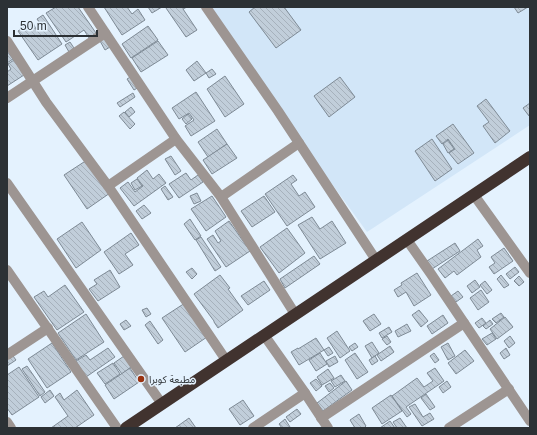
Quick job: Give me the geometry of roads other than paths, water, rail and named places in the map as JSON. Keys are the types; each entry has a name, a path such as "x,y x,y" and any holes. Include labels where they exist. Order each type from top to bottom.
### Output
{"highway":[{"path":"126,428 530,157"}],"street":[{"path":"88,7 176,139 221,197 295,314"},
{"path":"206,7 299,143 376,260"},
{"path":"7,98 105,33"},
{"path":"7,41 46,102 108,186 226,360"},
{"path":"108,186 176,139"},
{"path":"221,197 299,143"},
{"path":"7,182 162,404"},
{"path":"474,195 530,273"},
{"path":"407,240 530,421"},
{"path":"7,270 117,428"},
{"path":"321,418 464,323"},
{"path":"7,355 48,328"},
{"path":"264,335 328,428"},
{"path":"449,428 509,388"},
{"path":"253,428 305,393"},
{"path":"7,422 11,428"}],"place":[{"name":"مطبعة كوبرا","path":"141,379"}]}
